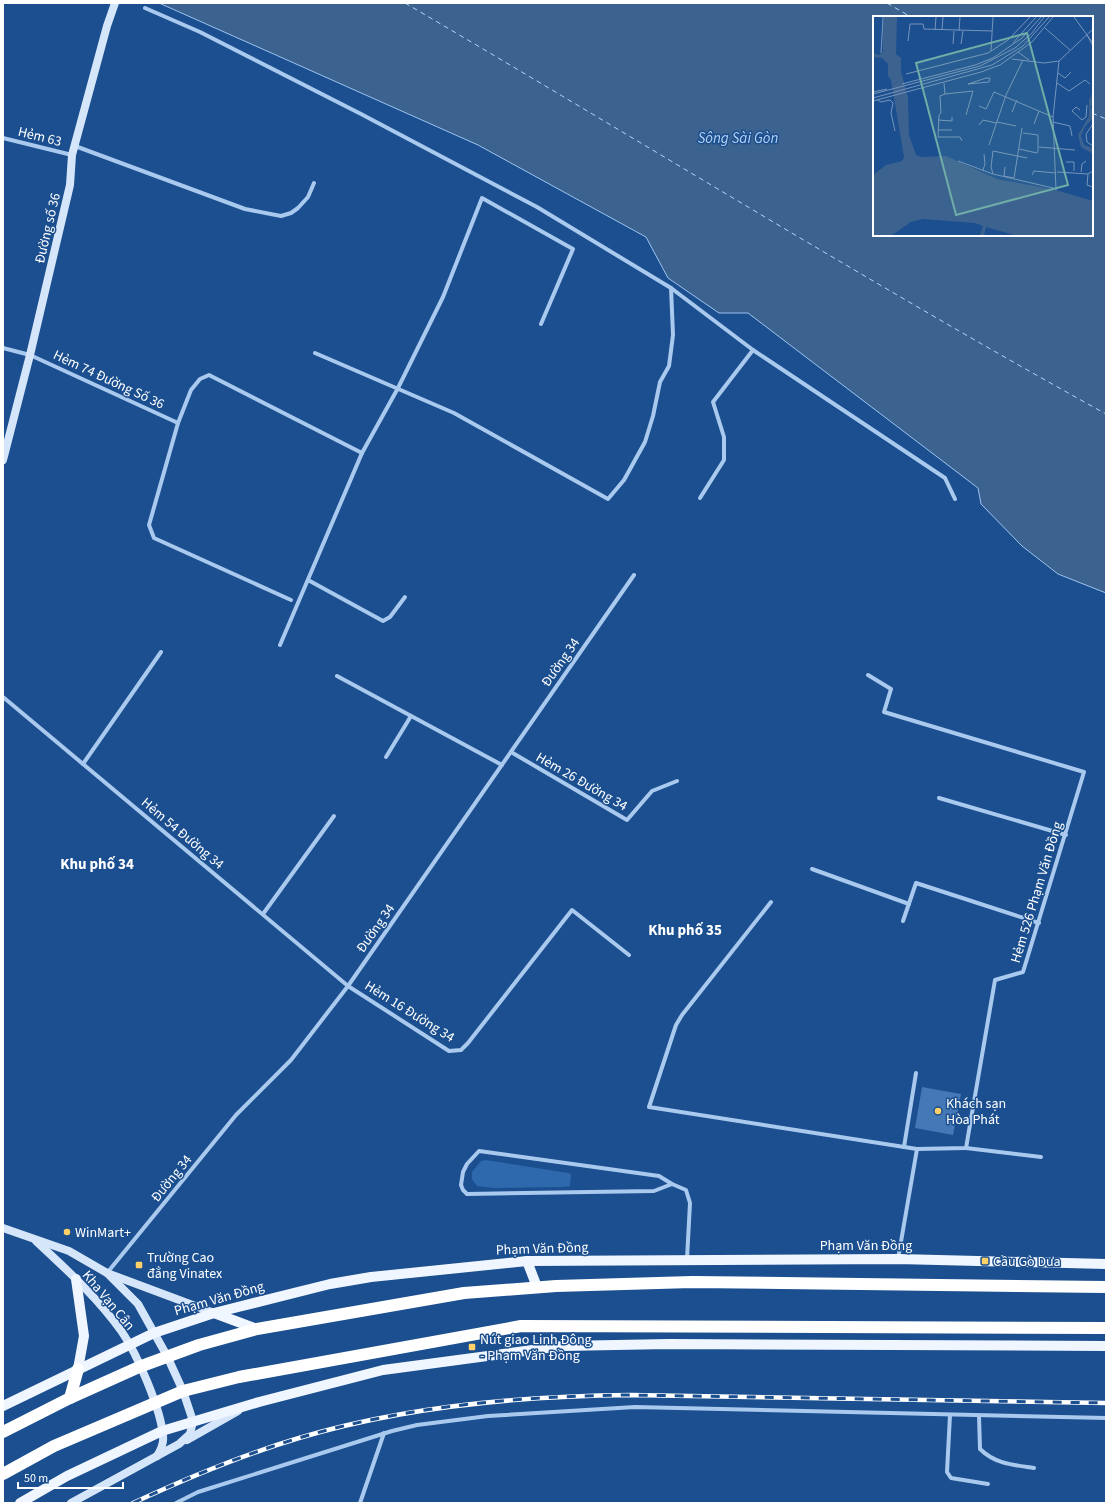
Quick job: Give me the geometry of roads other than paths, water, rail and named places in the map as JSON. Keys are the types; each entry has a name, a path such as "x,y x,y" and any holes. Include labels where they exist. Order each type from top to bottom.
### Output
{"highway":[{"path":"3,1432 70,1398 140,1367 199,1345 257,1329 464,1293 537,1287 692,1282 1106,1287"},
{"path":"3,1474 54,1446 183,1391 239,1376 521,1326 1106,1328"},
{"path":"70,1398 78,1369"}],"main road":[{"name":"Đường số 36","path":"3,460 30,355 70,185 72,155 107,26 115,3"},
{"name":"Kha Vạn Cân","path":"3,1228 36,1241 69,1251 107,1273 214,1313"},
{"name":"Kha Vạn Cân","path":"36,1241 76,1279 123,1333 155,1402 162,1431"},
{"name":"Phạm Văn Đồng","path":"3,1406 154,1332 214,1313 330,1284 371,1277 527,1261 898,1260 1106,1264"},
{"path":"527,1261 537,1287"},
{"name":"Kha Vạn Cân","path":"107,1273 138,1304 167,1356 183,1391 194,1421"},
{"path":"76,1279 84,1336 78,1369"},
{"path":"214,1313 257,1329"},
{"path":"20,1503 67,1476 162,1431 247,1406 383,1370 562,1346 684,1344 1106,1346"},
{"path":"71,1503 247,1406"},
{"path":"179,1444 190,1434 194,1421"},
{"path":"157,1456 162,1444 162,1431"}],"street":[{"path":"145,8 200,32 354,110 537,207 671,288 753,350 945,478 955,499"},
{"name":"Hẻm 63","path":"3,138 72,155"},
{"path":"75,145 245,209 281,216 291,213 298,208 308,197 314,184"},
{"path":"280,645 362,453 398,388 443,297 482,198 573,249 542,324"},
{"path":"315,353 454,413 608,499 624,480 645,442 653,416 660,382 669,366 673,335 671,288"},
{"name":"Hẻm 74 Đường Số 36","path":"3,348 30,355 178,423"},
{"path":"700,498 724,460 724,438 713,402 753,350"},
{"path":"291,600 154,538 149,525 178,423 191,390 200,379 209,375 362,453"},
{"name":"Đường 34","path":"107,1273 236,1115 291,1060 348,986 634,575"},
{"path":"308,580 383,621 390,617 405,597"},
{"path":"83,764 161,652"},
{"name":"Hẻm 526 Phạm Văn Đồng","path":"868,675 891,689 884,712 1084,772 1066,836 1023,972 995,980 966,1148"},
{"path":"337,676 502,765"},
{"name":"Hẻm 54 Đường 34","path":"3,697 348,986"},
{"path":"386,756 411,716"},
{"name":"Hẻm 26 Đường 34","path":"511,752 627,820 652,791 677,780"},
{"path":"939,798 1066,836"},
{"path":"263,914 334,816"},
{"path":"812,869 909,904"},
{"path":"903,922 916,883 1039,923"},
{"path":"772,902 682,1015 676,1025 649,1107 917,1149 966,1148 1041,1157"},
{"name":"Hẻm 16 Đường 34","path":"348,986 449,1051 461,1050 572,910 629,954"},
{"path":"904,1147 916,1073"},
{"path":"898,1260 917,1149"},
{"path":"672,1184 654,1191 494,1194 468,1194 463,1190 461,1185 463,1172 479,1151 659,1176 686,1190 690,1203 687,1261"},
{"path":"176,1503 198,1492 384,1433 418,1425 488,1416 635,1407 1106,1418"},
{"path":"950,1415 947,1472 951,1478 988,1484"},
{"path":"979,1416 980,1449 986,1456 997,1461 1034,1468"},
{"path":"360,1503 384,1433"}],"water":[{"name":"Sông Sài Gòn","path":"159,3 1106,3 1106,593 1058,574 1022,546 981,504 978,488 748,313 719,313 668,278 646,237 478,145"}],"railway":[{"path":"133,1503 215,1468 299,1438 380,1418 464,1405 547,1398 631,1395 1106,1403"}],"place":[{"name":"Khách sạn Hòa Phát","path":"938,1111"},
{"name":"WinMart+","path":"67,1232"},
{"name":"Cầu Gò Dưa","path":"985,1261"},
{"name":"Trường Cao đẳng Vinatex","path":"139,1265"},
{"name":"Nút giao Linh Đông - Phạm Văn Đồng","path":"472,1347"}],"district":[{"name":"Khu phố 34","path":"97,864"},
{"name":"Khu phố 35","path":"685,930"}]}
